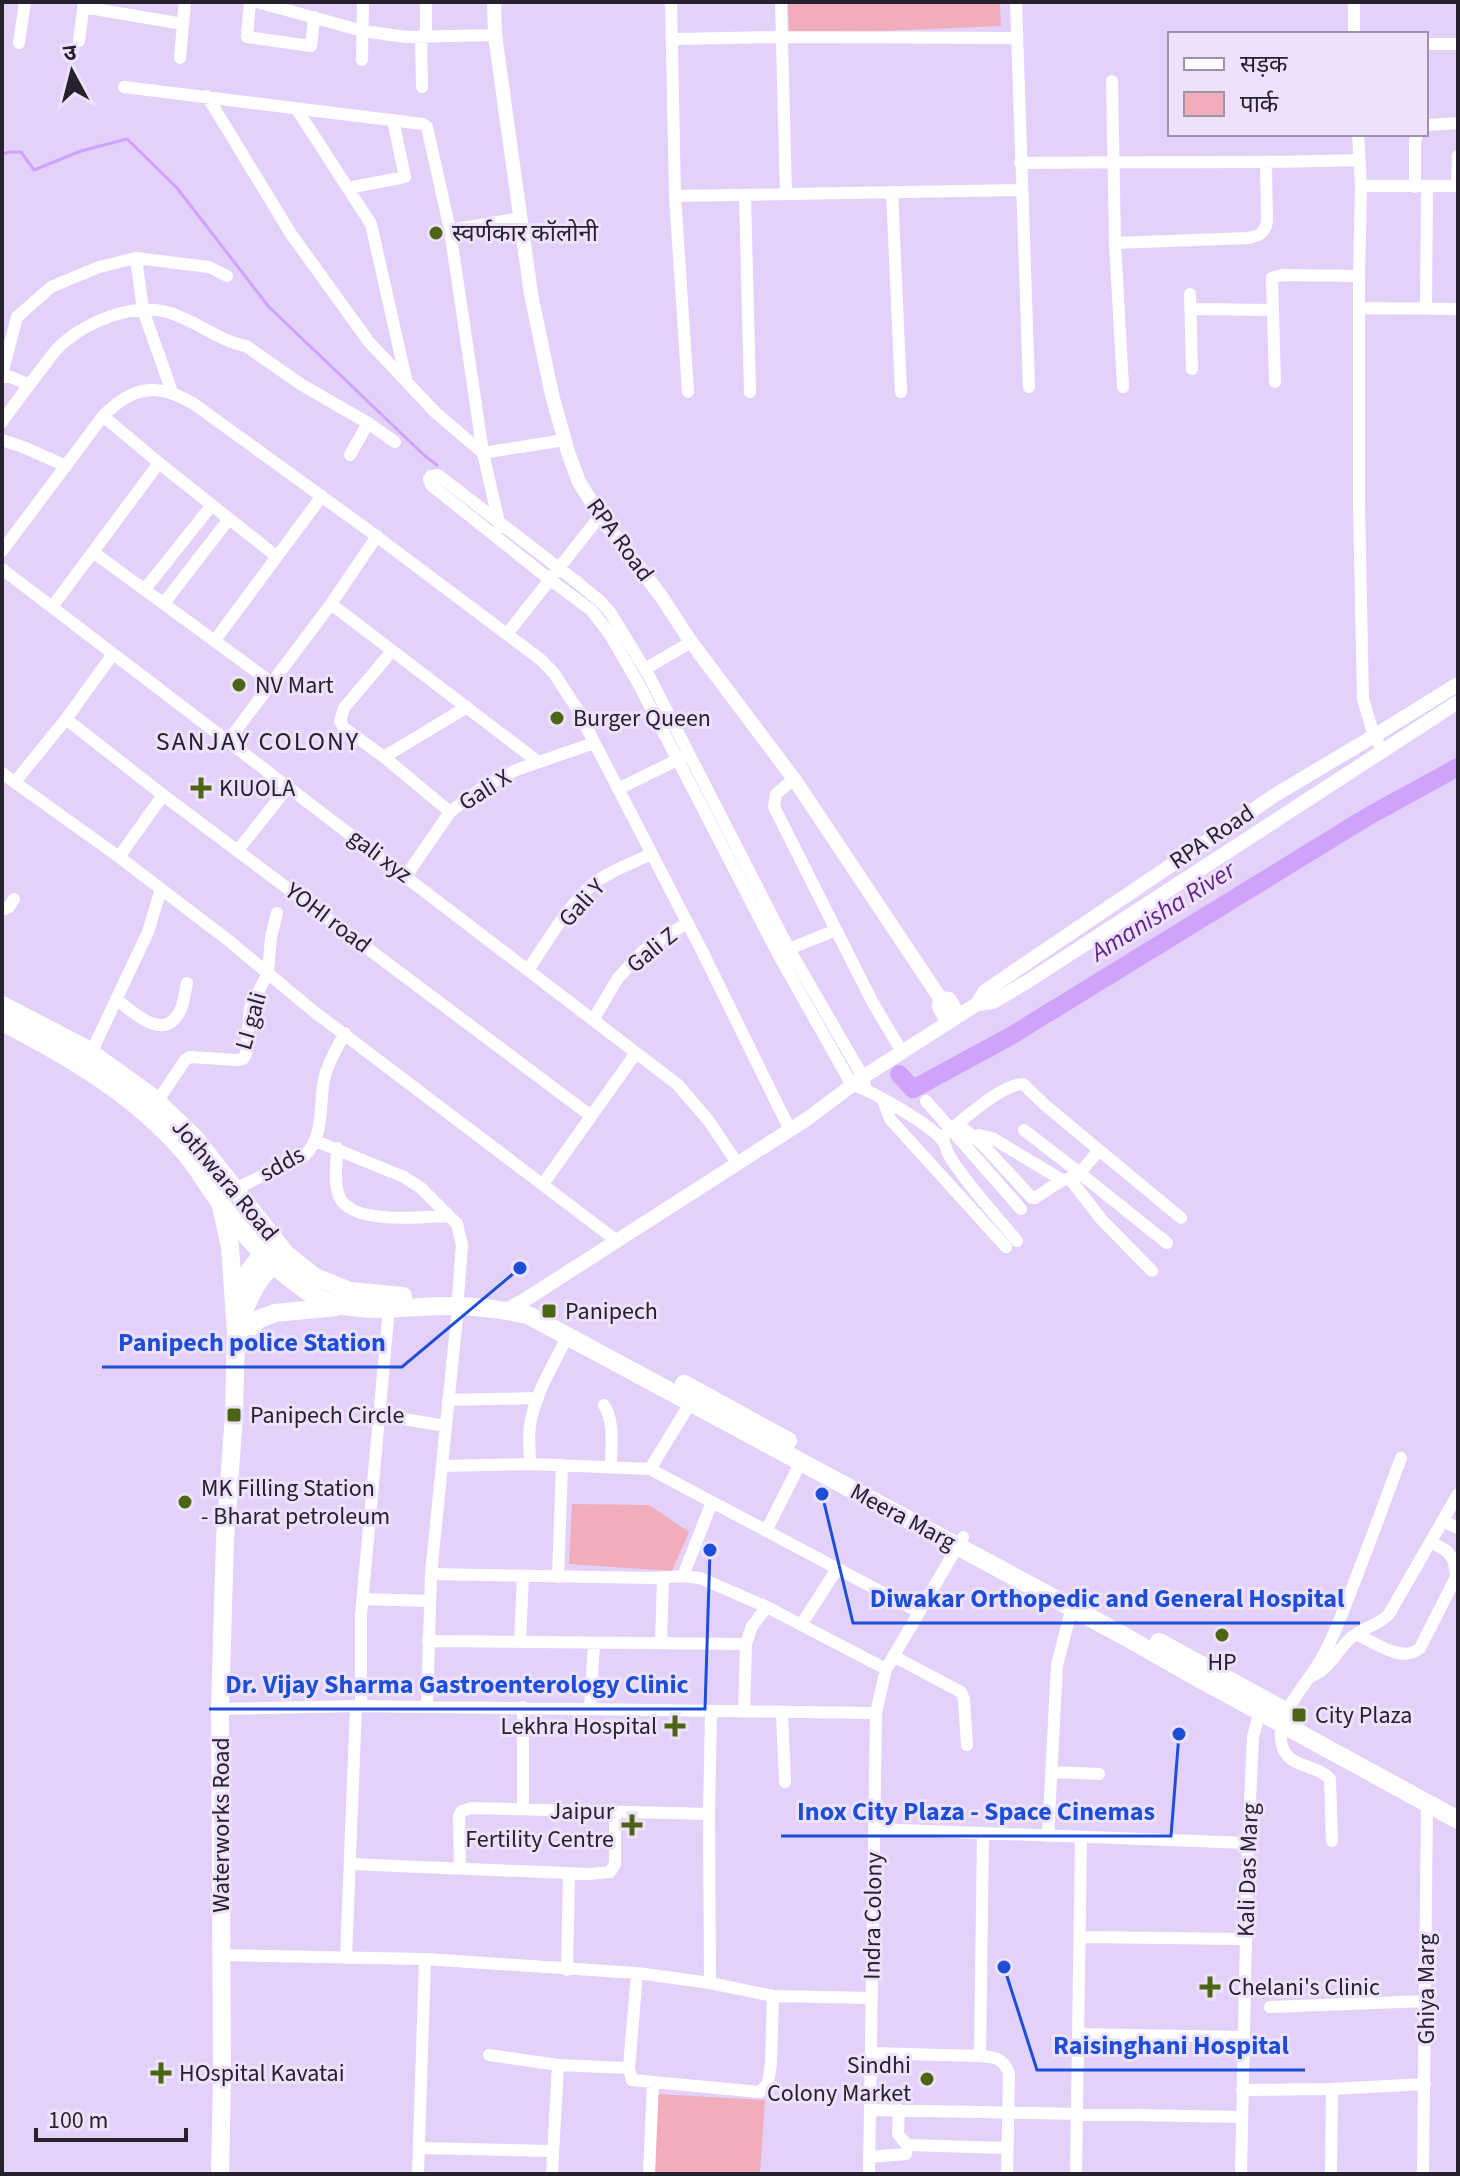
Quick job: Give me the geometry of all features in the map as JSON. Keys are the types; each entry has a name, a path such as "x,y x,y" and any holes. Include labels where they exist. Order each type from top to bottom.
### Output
{"main road":[{"name":"Jothwara Road","path":"2,1005 91,1053 157,1102 195,1138 235,1189 274,1253"},
{"name":"Jothwara Road","path":"2,1022 41,1042 127,1098 184,1152 219,1201"},
{"name":"Meera Marg","path":"219,1201 317,1297 350,1307 389,1308 458,1302"},
{"path":"219,1201 230,1246 236,1337"},
{"name":"Meera Marg","path":"274,1253 315,1277 350,1291 458,1302 540,1306 1072,1607 1262,1705"},
{"path":"234,1298 243,1277 274,1253"},
{"path":"236,1337 251,1293 274,1253"},
{"name":"Meera Marg","path":"515,1305 528,1315 801,1462 960,1542 1284,1717 1458,1806"},
{"path":"236,1337 259,1319 275,1313 350,1307"},
{"name":"Waterworks Road","path":"220,2174 220,1709 236,1337"},
{"name":"Meera Marg","path":"1284,1717 1458,1820"}],"street":[{"path":"19,43 25,2"},
{"path":"180,58 185,2"},
{"path":"250,2 247,37 311,46 314,17"},
{"path":"257,2 363,31 406,37 495,35"},
{"path":"362,60 363,2"},
{"path":"422,87 426,2"},
{"name":"RPA Road","path":"494,2 495,35 531,294 552,395 579,482 691,642 794,779 940,998 939,1007 954,1019"},
{"path":"671,2 675,196 688,392"},
{"path":"781,2 786,194"},
{"path":"1016,2 1029,387"},
{"path":"1354,2 1354,32"},
{"path":"79,41 84,5 183,24"},
{"path":"672,39 1017,38"},
{"path":"1428,44 1458,44 1458,57"},
{"path":"1112,81 1115,243 1123,387"},
{"path":"124,87 393,120 427,127 450,230 483,453 502,542"},
{"path":"207,96 291,234 369,342 435,412 483,453 564,440"},
{"path":"296,108 371,224 407,381"},
{"path":"348,188 405,177 393,120"},
{"path":"1428,125 1458,123"},
{"path":"1358,136 1361,186 1359,507 1362,677 1363,699 1374,736 1383,751"},
{"path":"1416,136 1426,308"},
{"path":"1361,186 1458,186 1458,156"},
{"path":"1020,163 1266,164 1359,160"},
{"path":"1115,243 1258,236 1265,230 1267,222 1266,164"},
{"path":"675,196 1021,190"},
{"path":"892,192 901,392"},
{"path":"745,195 750,392"},
{"path":"450,230 521,218"},
{"path":"136,258 143,310 172,392"},
{"path":"29,385 2,376 17,317 51,287 99,267 136,258 209,267 227,276"},
{"path":"1275,382 1272,278 1282,275 1359,276"},
{"path":"1190,294 1192,369"},
{"path":"1360,308 1458,309"},
{"path":"1191,309 1272,310"},
{"path":"2,422 62,344 72,337 92,324 124,312 165,311 236,345 246,346 302,385 395,442"},
{"path":"2,551 103,416 116,403 148,390 172,392 194,404 377,536 553,672 576,707 790,1130"},
{"path":"103,416 276,556"},
{"path":"350,455 368,423"},
{"path":"2,440 66,466"},
{"path":"52,607 159,463"},
{"path":"553,574 502,542 431,485 431,476 438,475 500,525 614,630 645,669 683,757"},
{"path":"215,640 322,496"},
{"path":"145,589 212,505"},
{"path":"507,634 600,516"},
{"path":"164,603 229,519"},
{"path":"228,741 331,604 377,536"},
{"path":"93,552 272,683"},
{"name":"gali xyz","path":"2,569 677,1084 691,1098 737,1163"},
{"path":"331,604 537,761"},
{"path":"614,630 638,683 683,757 784,952 860,1083 921,1123 972,1137 1032,1198 1072,1176 1099,1150"},
{"path":"645,669 691,642"},
{"path":"392,651 344,708 340,721 344,728 450,812"},
{"path":"15,782 113,654"},
{"name":"RPA Road","path":"977,1004 985,991 1275,795 1458,684"},
{"path":"515,1305 790,1130 977,1004 993,1002 1030,980 1458,702"},
{"path":"384,757 467,707"},
{"name":"YOHI road","path":"66,719 591,1116"},
{"name":"Gali X","path":"406,876 450,812 482,788 537,761 594,743"},
{"path":"618,789 683,757"},
{"path":"2,773 119,857 617,1241"},
{"path":"794,779 776,794 774,807 873,1003 902,1052"},
{"path":"238,850 288,787"},
{"path":"119,857 163,795"},
{"name":"Gali Y","path":"528,970 559,925 594,884 651,854"},
{"path":"91,1053 148,932 161,889"},
{"path":"2,910 9,907 14,899"},
{"path":"268,973 277,913"},
{"name":"Gali Z","path":"593,1020 618,978 643,951 687,923"},
{"path":"784,952 836,930"},
{"name":"LI gali","path":"157,1102 190,1057 243,1059 250,1008 268,973"},
{"path":"116,999 146,1022 165,1024 174,1019 181,1009 187,983"},
{"name":"sdds","path":"235,1189 304,1156 316,1141 328,1065 345,1033"},
{"path":"543,1184 636,1053"},
{"path":"950,1131 1003,1091 1023,1084 1181,1218"},
{"path":"883,1100 890,1119 1011,1244 949,1155 950,1131"},
{"path":"926,1101 1021,1209"},
{"path":"1024,1130 1072,1176 1167,1243"},
{"path":"972,1137 992,1138 1072,1176 1101,1219 1152,1271"},
{"path":"316,1141 404,1177 421,1188 457,1224 462,1245 431,1574 427,1706"},
{"path":"337,1148 337,1184 340,1198 349,1208 365,1215 415,1218 449,1216"},
{"path":"346,1958 362,1599 389,1308"},
{"path":"530,1464 530,1428 538,1398 568,1335"},
{"path":"448,1400 538,1398"},
{"path":"650,1469 691,1402"},
{"path":"604,1405 611,1425 611,1467"},
{"path":"379,1415 446,1426"},
{"path":"1332,1841 1330,1779 1325,1773 1292,1760 1285,1754 1281,1745 1284,1717 1321,1659 1336,1627 1401,1458"},
{"path":"766,1531 801,1462"},
{"path":"442,1466 530,1464 650,1469 919,1612"},
{"path":"558,1577 562,1465"},
{"path":"1311,1676 1328,1667 1356,1634 1381,1622 1389,1614 1458,1494"},
{"path":"683,1576 712,1502"},
{"path":"1443,1521 1458,1528"},
{"name":"Indra Colony","path":"869,2174 876,1713 886,1669 960,1542"},
{"path":"1356,1634 1404,1656 1414,1654 1420,1648 1456,1577 1454,1561 1447,1551 1431,1542"},
{"path":"801,1625 837,1569"},
{"path":"431,1574 700,1578 767,1607 886,1669"},
{"path":"520,1642 523,1576"},
{"path":"661,1643 663,1577"},
{"path":"362,1599 430,1601"},
{"path":"744,1712 746,1644 752,1626 767,1607"},
{"path":"1048,1836 1057,1665 1072,1607"},
{"path":"428,1641 746,1644"},
{"path":"590,1709 594,1643"},
{"path":"893,1656 961,1692 967,1745"},
{"name":"Kali Das Marg","path":"1241,2174 1248,1843 1253,1737 1262,1705"},
{"path":"220,1709 427,1706 876,1713"},
{"path":"523,1707 523,1808"},
{"path":"710,1983 711,1712"},
{"path":"782,1713 785,1782"},
{"path":"1051,1772 1099,1774"},
{"name":"Ghiya Marg","path":"1423,2174 1427,1803"},
{"path":"460,1869 459,1816 462,1811 472,1808 709,1814"},
{"path":"350,1864 589,1874 610,1872 615,1864 615,1812"},
{"path":"874,1829 1248,1843"},
{"path":"980,2056 983,1833"},
{"path":"1076,2174 1081,1837"},
{"path":"567,1970 569,1873"},
{"path":"1080,1937 1245,1939"},
{"path":"222,1955 425,1959 637,1973 773,1996 872,1998"},
{"path":"418,2174 425,1959"},
{"path":"637,1973 629,2068 632,2080 760,2092 768,2083 771,2064 773,1996"},
{"path":"1270,2007 1426,2001"},
{"path":"1078,2034 1243,2037"},
{"path":"871,2053 998,2058 1009,2073 1007,2174"},
{"path":"489,2055 558,2065 629,2068"},
{"path":"552,2174 558,2065"},
{"path":"649,2174 653,2083"},
{"path":"1242,2090 1425,2084"},
{"path":"1331,2174 1332,2089"},
{"path":"870,2110 1242,2117"},
{"path":"899,2110 898,2134 907,2145 1007,2148"},
{"path":"419,2148 553,2151"},
{"path":"869,2157 906,2154"}],"green space":[{"path":"788,2 1000,2 1001,26 789,35"},
{"path":"572,1504 649,1505 689,1532 672,1571 569,1564"},
{"path":"658,2094 765,2100 760,2174 652,2174"}],"waterway":[{"path":"2,154 21,152 34,170 81,151 127,139 177,188 269,307 437,465"},
{"name":"Amanisha River","path":"899,1074 913,1089 1009,1037 1367,817 1458,767"}],"place":[{"name":"स्वर्णकार कॉलोनी","path":"436,233"},
{"name":"NV Mart","path":"239,685"},
{"name":"Burger Queen","path":"557,718"},
{"name":"KIUOLA","path":"201,788"},
{"name":"Panipech police Station","path":"520,1268"},
{"name":"Panipech","path":"549,1311"},
{"name":"Panipech Circle","path":"234,1415"},
{"name":"Diwakar Orthopedic and General Hospital","path":"822,1494"},
{"name":"MK Filling Station - Bharat petroleum","path":"185,1502"},
{"name":"Dr. Vijay Sharma Gastroenterology Clinic","path":"710,1550"},
{"name":"HP","path":"1222,1635"},
{"name":"City Plaza","path":"1299,1715"},
{"name":"Lekhra Hospital","path":"675,1726"},
{"name":"Inox City Plaza - Space Cinemas","path":"1179,1734"},
{"name":"Jaipur Fertility Centre","path":"632,1825"},
{"name":"Raisinghani Hospital","path":"1004,1967"},
{"name":"Chelani's Clinic","path":"1210,1987"},
{"name":"HOspital Kavatai","path":"161,2073"},
{"name":"Sindhi Colony Market","path":"927,2079"}],"district":[{"name":"SANJAY COLONY","path":"258,741"}]}
